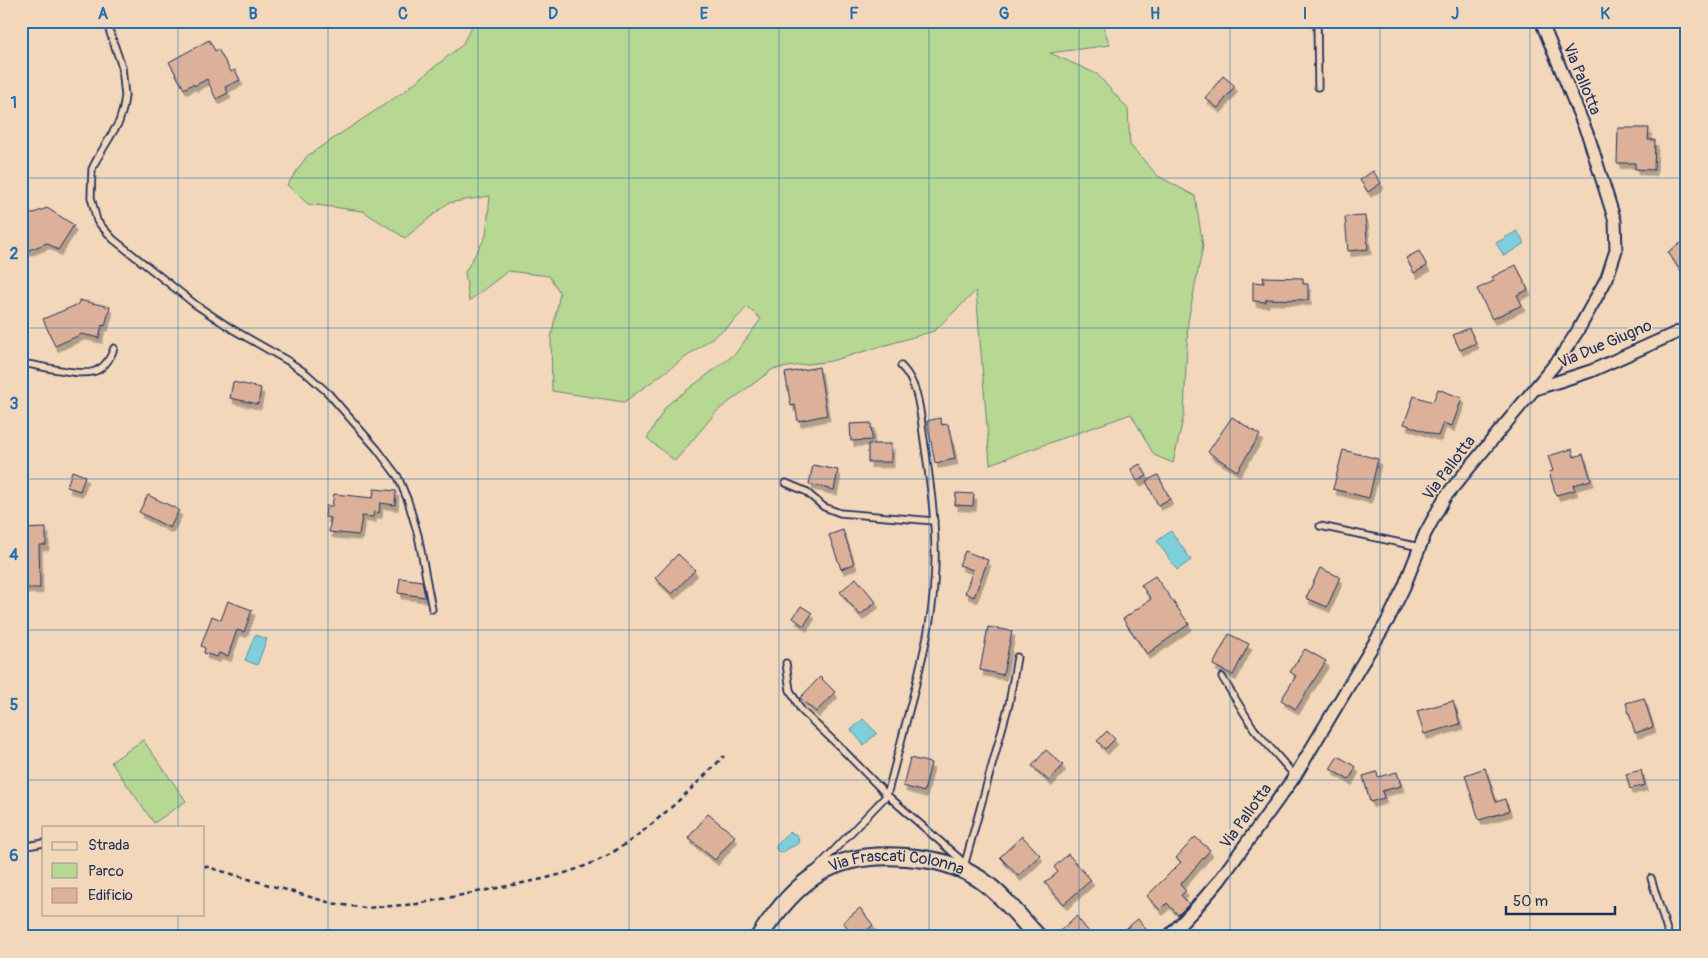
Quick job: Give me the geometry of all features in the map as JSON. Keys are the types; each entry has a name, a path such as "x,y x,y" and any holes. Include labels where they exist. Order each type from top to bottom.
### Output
{"street":[{"name":"Via Pallotta","path":"1168,937 1219,881 1295,776 1385,626 1437,510 1450,490 1535,389 1572,341 1602,288 1613,261 1616,238 1614,215 1589,138 1541,21"},
{"name":"Via Due Giugno","path":"1535,389 1591,371 1687,328"},
{"name":"Via Frascati Colonna","path":"759,937 783,904 813,876 830,866 851,859 879,856 928,859 950,864 980,879 997,893 1038,937"}],"lane":[{"path":"106,21 122,67 125,96 119,122 92,169 90,181 91,197 97,221 113,239 196,305 307,374 332,397 377,449 398,478 408,501 420,541 432,609"},
{"path":"1317,21 1318,87"},
{"path":"21,363 76,373 90,373 105,365 114,348"},
{"path":"783,904 888,795 924,650 930,618 935,569 934,521 931,487 916,389 901,366"},
{"path":"786,482 805,491 824,507 840,513 934,521"},
{"path":"1320,526 1420,546"},
{"path":"965,863 1009,704 1017,657"},
{"path":"786,663 790,690 801,710 888,795 997,893"},
{"path":"1222,677 1254,729 1295,776"},
{"path":"21,847 42,843"},
{"path":"1651,878 1669,937"}],"path":[{"path":"205,866 331,903 365,908 417,904 543,879 584,866 618,848 692,788 724,756"}],"green space":[{"path":"475,21 1101,21 1110,45 1050,53 1097,74 1128,109 1130,145 1158,176 1195,196 1203,246 1188,321 1184,415 1173,463 1154,455 1131,414 990,464 976,291 934,331 831,361 773,369 717,411 675,461 647,438 667,405 735,354 761,319 747,307 730,325 624,402 552,391 551,338 560,293 549,276 508,271 469,301 465,272 486,236 490,196 448,203 405,238 363,211 308,204 287,185 307,156 402,93 462,45"},
{"path":"143,740 186,801 154,823 111,762"}],"water":[{"path":"1517,231 1525,243 1504,256 1496,243"},
{"path":"1171,531 1191,560 1177,570 1157,541"},
{"path":"255,635 267,639 257,665 245,660"},
{"path":"863,719 877,733 864,745 851,730"},
{"path":"789,832 797,835 798,843 783,852 779,852 776,846"}],"building":[{"path":"209,40 215,51 218,49 231,72 235,70 240,80 225,87 228,93 216,99 207,79 184,89 169,62"},
{"path":"1223,76 1235,86 1218,108 1205,98"},
{"path":"1618,128 1649,128 1648,140 1655,140 1654,170 1635,169 1635,163 1617,163"},
{"path":"1373,171 1381,183 1368,192 1360,180"},
{"path":"47,208 74,225 58,250 47,243 21,253 21,218"},
{"path":"1365,216 1368,249 1348,251 1345,217"},
{"path":"1687,239 1687,281 1668,252"},
{"path":"1419,251 1427,266 1414,273 1406,258"},
{"path":"1516,265 1528,290 1517,295 1522,305 1492,319 1477,289 1494,281 1492,277"},
{"path":"1263,277 1303,278 1303,284 1308,284 1308,300 1266,299 1266,302 1253,301 1253,282 1264,283"},
{"path":"79,300 110,307 105,326 102,325 99,338 82,334 55,346 43,319 79,304"},
{"path":"1469,328 1476,343 1460,350 1453,335"},
{"path":"819,367 827,415 798,421 795,405 791,406 785,373"},
{"path":"233,382 261,388 258,404 230,398"},
{"path":"1438,389 1462,398 1452,426 1443,423 1438,436 1404,424 1414,396 1433,402"},
{"path":"1232,417 1260,435 1237,471 1208,452"},
{"path":"940,418 942,425 948,424 955,459 935,463 927,421"},
{"path":"871,423 872,440 851,441 850,424"},
{"path":"868,444 891,444 891,462 868,462"},
{"path":"1572,449 1574,457 1583,454 1591,480 1573,485 1575,490 1556,495 1549,472 1553,471 1548,456"},
{"path":"1343,450 1378,459 1369,498 1333,489"},
{"path":"1140,464 1147,476 1137,481 1131,469"},
{"path":"813,465 838,470 834,490 809,484"},
{"path":"72,471 85,476 80,491 67,487"},
{"path":"1158,475 1170,499 1158,505 1146,481"},
{"path":"374,489 396,491 395,505 380,503 379,513 374,512 373,517 362,516 359,535 329,532 331,518 325,517 326,506 332,506 334,494 373,498"},
{"path":"956,493 974,494 973,506 955,505"},
{"path":"148,495 179,510 170,528 139,512"},
{"path":"46,528 46,545 39,545 40,588 22,588 21,529"},
{"path":"843,530 854,564 841,569 829,535"},
{"path":"965,551 988,560 974,597 965,593 973,570 959,565"},
{"path":"678,554 695,570 672,594 655,578"},
{"path":"1320,568 1340,577 1327,607 1306,598"},
{"path":"1155,576 1189,624 1147,654 1123,619 1151,599 1141,585"},
{"path":"400,578 422,581 425,597 398,593"},
{"path":"856,578 876,602 860,615 840,592"},
{"path":"228,601 252,610 244,632 237,630 228,656 219,653 217,657 204,653 205,648 201,646 212,616 221,620"},
{"path":"801,606 812,613 804,626 793,618"},
{"path":"988,627 1012,631 1003,675 980,670"},
{"path":"1229,634 1249,644 1233,675 1213,665"},
{"path":"1305,649 1326,661 1296,709 1281,700 1296,676 1290,672"},
{"path":"820,677 835,692 816,712 800,698"},
{"path":"1644,698 1653,727 1635,733 1626,703"},
{"path":"1453,701 1460,724 1424,734 1417,711"},
{"path":"1107,731 1115,739 1105,749 1097,741"},
{"path":"1046,750 1063,765 1049,781 1032,766"},
{"path":"1338,756 1356,767 1349,780 1330,769"},
{"path":"910,758 931,763 924,792 903,786"},
{"path":"1485,768 1496,802 1505,799 1509,811 1479,820 1465,775"},
{"path":"1641,770 1645,785 1630,789 1626,774"},
{"path":"1377,772 1378,777 1397,772 1401,786 1382,791 1384,798 1370,802 1363,776"},
{"path":"708,814 735,836 715,860 688,838"},
{"path":"1022,836 1040,855 1018,876 1000,857"},
{"path":"1195,837 1210,850 1180,885 1186,891 1181,895 1189,904 1178,915 1167,903 1160,910 1147,896 1181,862 1176,858"},
{"path":"1068,854 1091,880 1064,904 1045,883 1058,872 1054,867"},
{"path":"860,908 873,925 859,937 855,937 843,922"},
{"path":"1076,916 1089,932 1083,937 1066,937 1060,931"},
{"path":"1138,919 1152,937 1116,937"}]}
